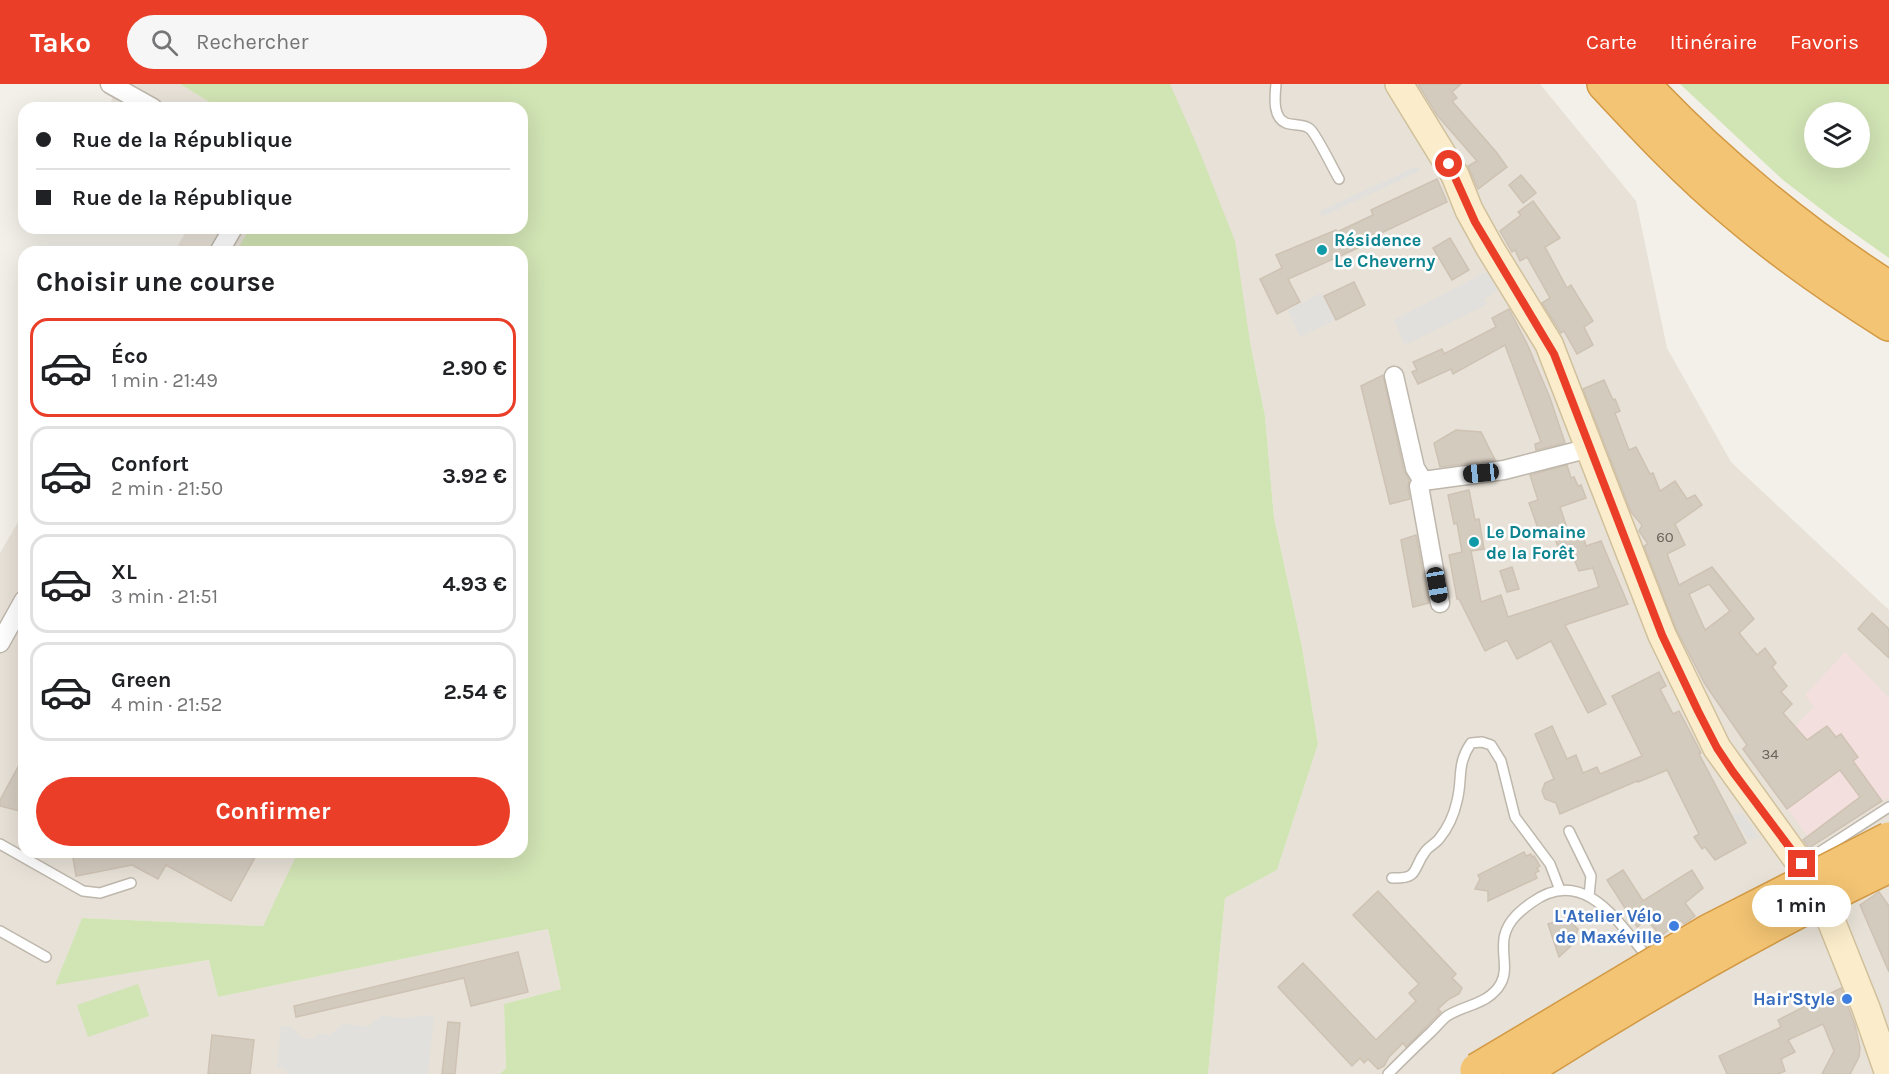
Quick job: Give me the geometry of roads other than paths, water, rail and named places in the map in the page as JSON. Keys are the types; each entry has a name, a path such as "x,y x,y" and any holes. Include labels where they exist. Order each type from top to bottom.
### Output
{"highway":[{"path":"1604,84 1665,149 1733,212 1811,273 1889,324"},
{"path":"1643,84 1711,150 1778,208 1827,246 1889,288"},
{"path":"1474,1072 1709,931 1889,839"},
{"path":"1520,1074 1661,986 1844,887 1889,866"}],"street":[{"path":"111,84 142,102"},
{"path":"1400,84 1455,175 1475,222 1549,344 1662,635 1717,748 1818,888 1887,1064"},
{"path":"1394,376 1415,468 1423,481"},
{"path":"1440,603 1419,486 1423,481 1504,470 1590,448"},
{"path":"0,643 18,611"}],"lane":[{"path":"1276,84 1274,103 1278,115 1286,123 1310,129 1339,179"},
{"path":"1392,878 1405,879 1414,873 1424,852 1438,841 1449,825 1458,801 1462,758 1472,743 1482,742 1491,745 1501,761 1515,817 1550,864 1560,890"},
{"path":"1802,864 1889,807"},
{"path":"1569,831 1591,876 1589,896"},
{"path":"0,844 18,854"},
{"path":"25,858 83,891 100,893 131,883"},
{"path":"1388,1074 1447,1017 1481,1001 1494,992 1501,983 1505,969 1505,934 1513,918 1540,897 1560,890 1580,891 1617,920 1644,953"},
{"path":"0,931 46,957"}],"place":[{"name":"Résidence Le Cheverny","path":"1322,250"},
{"name":"Le Domaine de la Forêt","path":"1474,542"},
{"name":"L'Atelier Vélo de Maxéville","path":"1674,926"},
{"name":"Hair'Style","path":"1847,999"}]}
